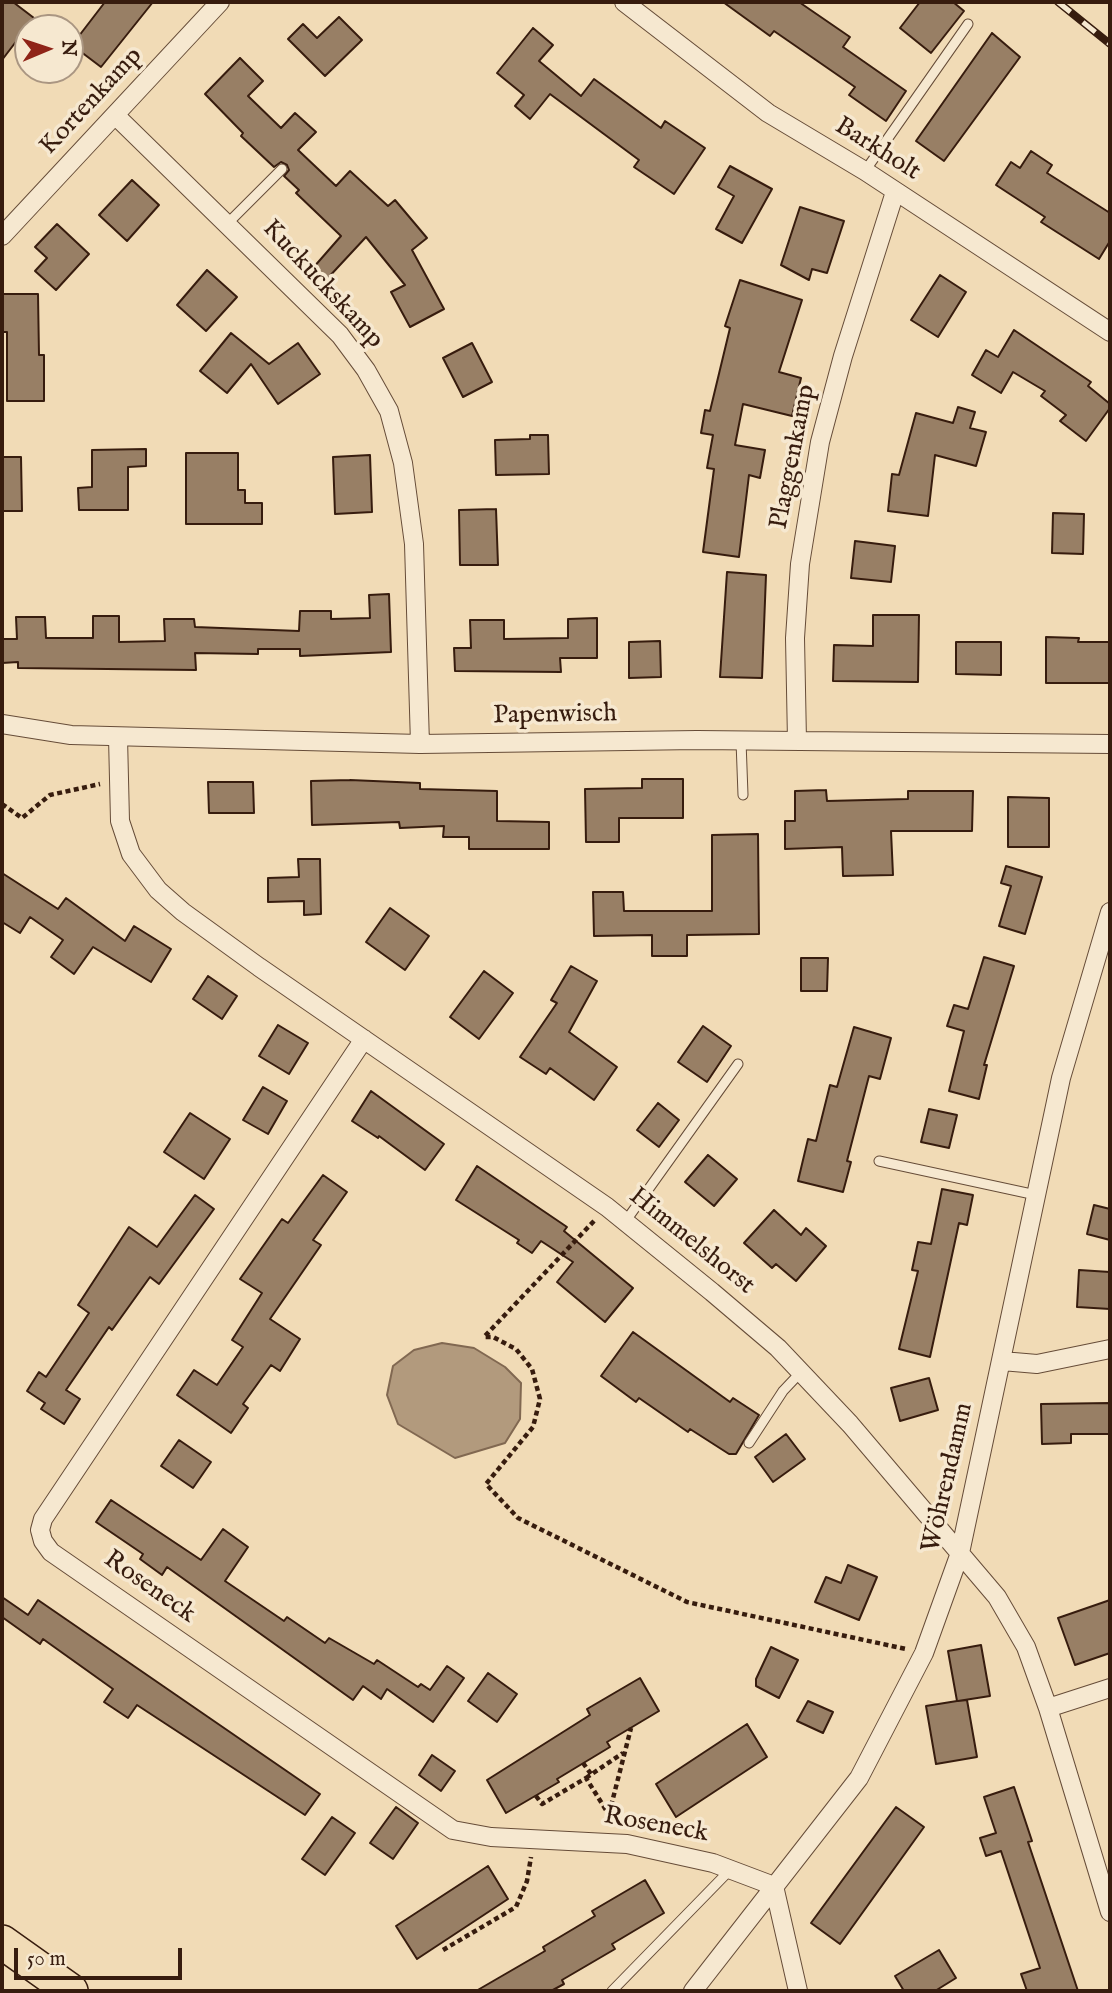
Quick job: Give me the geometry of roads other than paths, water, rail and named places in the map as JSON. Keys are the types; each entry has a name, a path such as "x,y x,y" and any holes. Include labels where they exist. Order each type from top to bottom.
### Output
{"highway":[{"path":"2,1942 71,1991"}],"street":[{"name":"Kortenkamp","path":"2,236 220,2"},
{"name":"Barkholt","path":"624,2 768,113 865,172 1110,332"},
{"name":"Kuckuckskamp","path":"116,116 340,335 366,370 388,411 403,463 413,532 420,744"},
{"name":"Plaggenkamp","path":"797,741 795,638 800,564 818,455 843,356 895,192"},
{"name":"Papenwisch","path":"2,724 71,735 420,744 797,741 1110,744"},
{"name":"Himmelshorst","path":"118,737 120,821 131,853 158,890 194,920 607,1207 712,1292 778,1348 801,1372 850,1424 960,1553 1003,1607 1026,1647 1048,1708 1110,1912"},
{"name":"Wöhrendamm","path":"693,1991 859,1778 924,1654 960,1553 1060,1078 1110,912"},
{"name":"Roseneck","path":"364,1039 43,1519 40,1530 43,1541 51,1552 453,1830 491,1837 627,1844 676,1853 774,1886"},
{"path":"1002,1361 1037,1364 1110,1349"},
{"path":"1048,1708 1110,1688"},
{"path":"774,1886 798,1991"}],"lane":[{"path":"865,172 968,24"},
{"path":"228,223 282,169"},
{"path":"741,741 743,795"},
{"path":"624,1222 738,1064"},
{"path":"879,1161 1036,1195"},
{"path":"749,1443 782,1391 801,1372"},
{"path":"612,1991 730,1870"}],"railway":[{"path":"1058,2 1110,44"}]}
